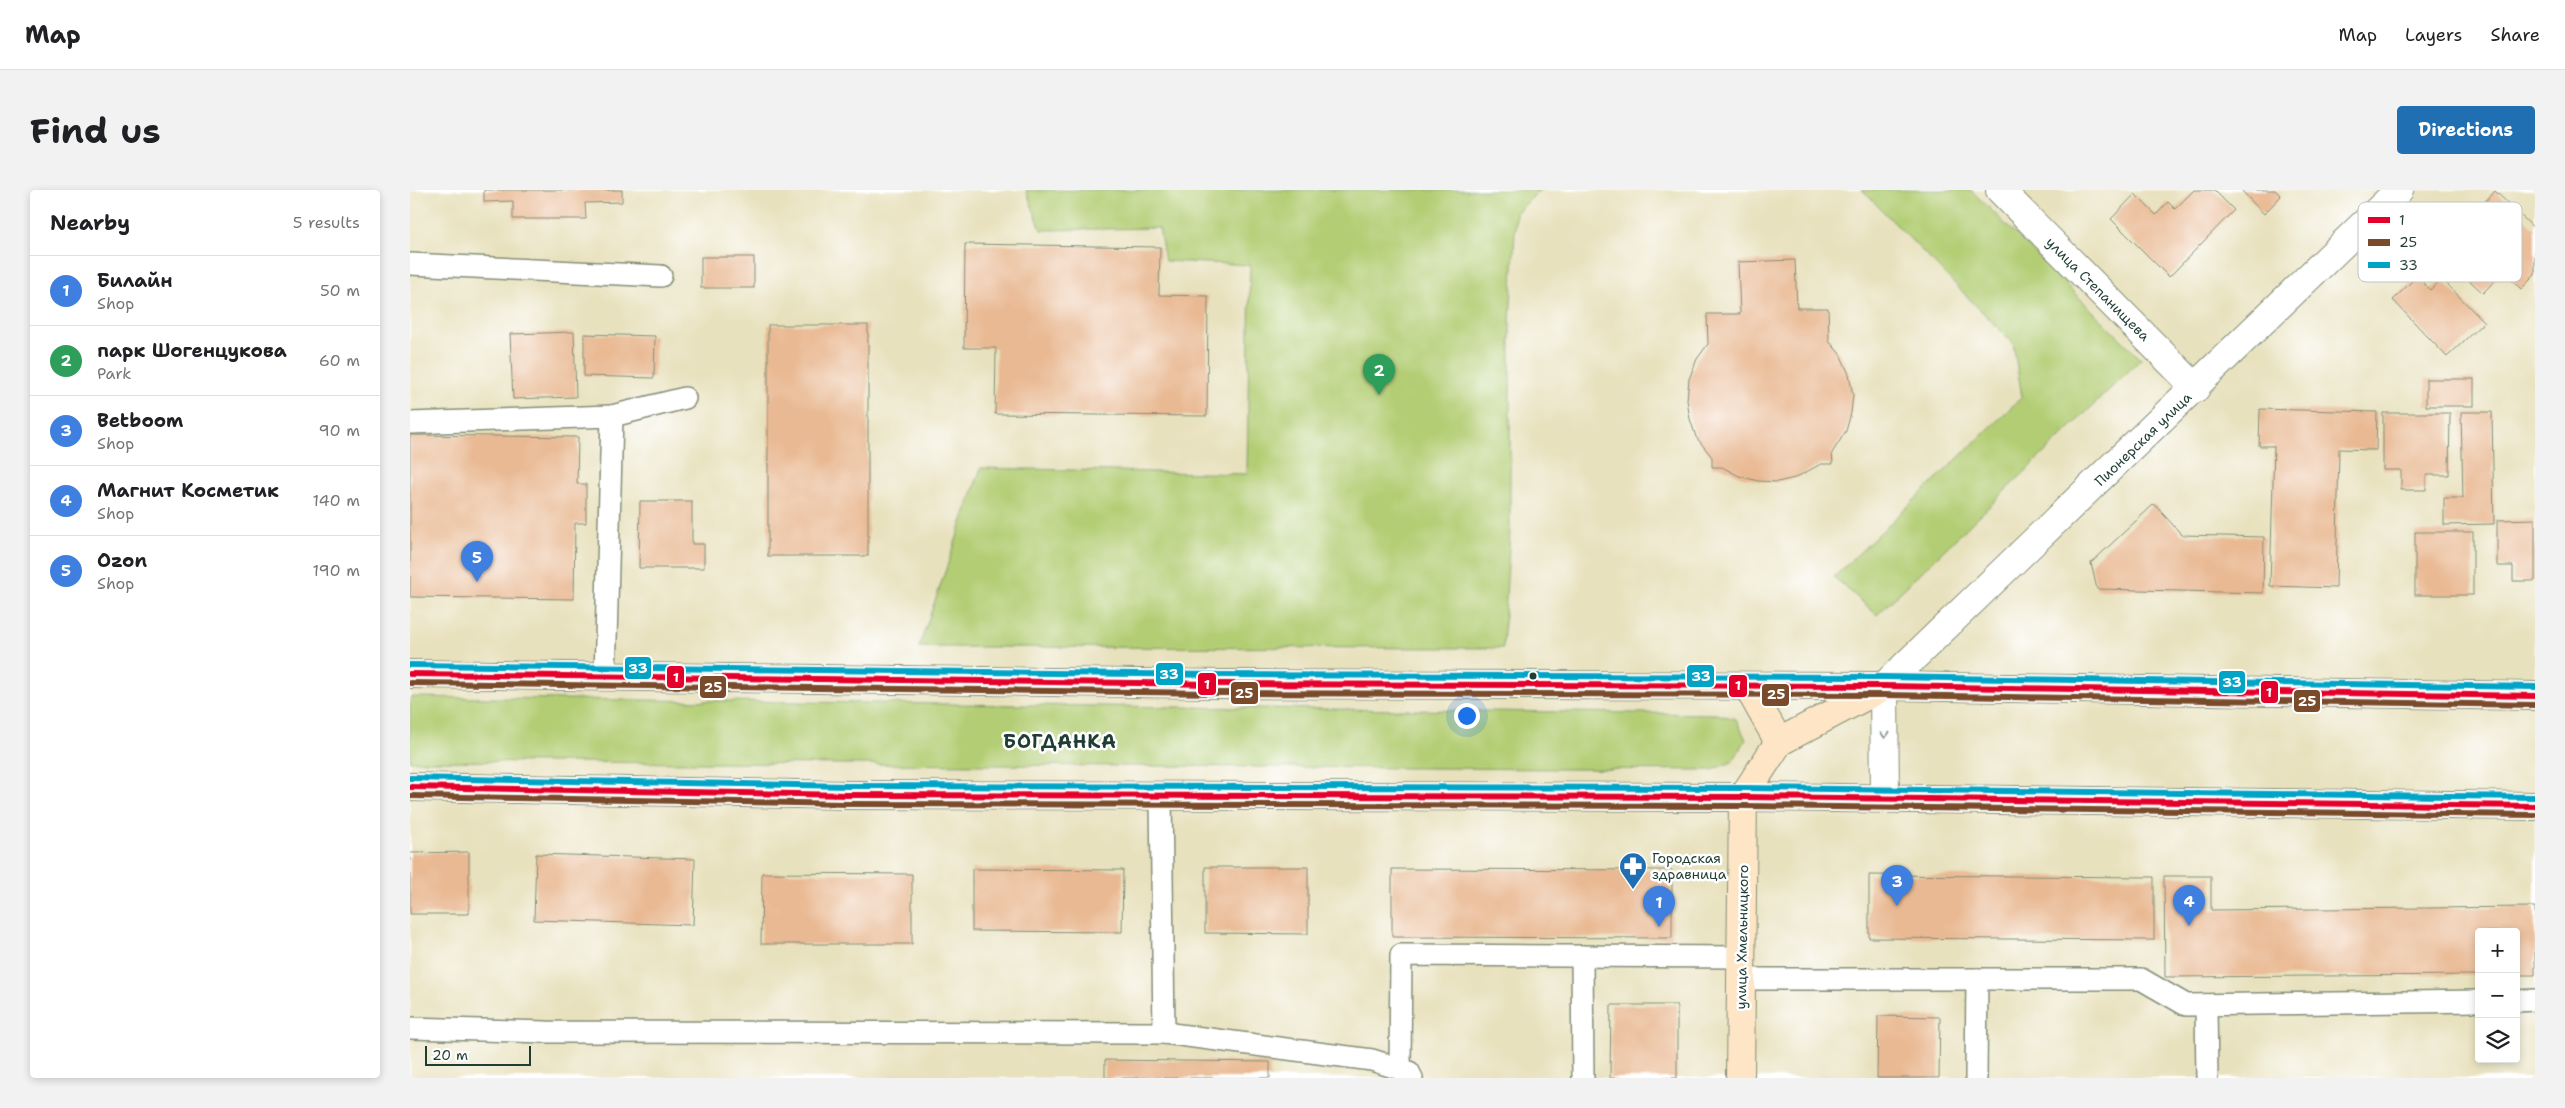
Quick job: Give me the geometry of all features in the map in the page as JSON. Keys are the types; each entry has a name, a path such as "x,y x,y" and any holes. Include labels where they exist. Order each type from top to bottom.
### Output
{"main road":[{"path":"410,674 605,678 1748,687 1884,686 2535,696"},
{"path":"1744,797 1779,742 1884,686"},
{"path":"1748,687 1779,742"},
{"path":"410,787 848,795 1744,797 2535,806"},
{"name":"улица Хмельницкого","path":"1740,1078 1744,797"}],"street":[{"name":"улица Степанищева","path":"2000,190 2196,388"},
{"name":"Пионерская улица","path":"2387,202 2399,190"},
{"name":"Пионерская улица","path":"1884,686 2196,388 2358,230"},
{"path":"1884,686 1885,798"}],"lane":[{"path":"410,264 661,276"},
{"path":"410,423 612,416 685,398"},
{"path":"605,678 612,416"},
{"path":"1161,796 1164,1033"},
{"path":"410,1028 546,1032 1164,1033 1372,1060 1406,1073 1401,955 1582,956 1742,968 1976,979 2141,979 2186,1005 2475,1001"},
{"path":"1582,956 1583,1078"},
{"path":"1976,979 1976,1078"},
{"path":"2520,1001 2535,1000"},
{"path":"2206,1005 2207,1078"}],"green space":[{"path":"1026,190 1540,190 1516,213 1510,322 1510,530 1503,648 919,647 981,468 1247,474 1250,265 1165,261 1159,228 1041,230"},
{"path":"1862,190 1971,190 2141,359 1877,615 1834,577 2022,397 2013,343"},
{"path":"410,697 1716,714 1736,719 1746,740 1732,762 1711,770 410,761"}],"building":[{"path":"484,190 622,190 622,202 585,203 586,219 513,219 513,201 484,202"},
{"path":"2194,190 2214,190 2234,210 2169,277 2111,219 2135,194 2156,215 2168,202 2175,209"},
{"path":"2241,190 2275,190 2281,196 2264,214"},
{"path":"2495,191 2507,202 2485,202"},
{"path":"2522,217 2535,229 2535,275 2521,289 2514,282 2522,282"},
{"path":"965,244 1160,247 1159,295 1208,296 1207,416 995,414 996,348 964,348"},
{"path":"701,257 754,257 754,288 701,288"},
{"path":"1795,260 1797,308 1828,308 1829,341 1840,354 1849,374 1853,395 1851,413 1846,431 1832,453 1833,464 1821,464 1795,478 1777,482 1758,481 1739,476 1722,467 1712,467 1712,457 1696,437 1690,419 1687,400 1689,379 1697,359 1708,344 1707,314 1740,314 1738,262"},
{"path":"2411,282 2423,282 2430,290 2439,282 2445,282 2484,322 2447,357 2393,300"},
{"path":"2471,282 2493,282 2483,293"},
{"path":"768,325 868,325 868,556 768,556"},
{"path":"574,332 576,397 513,399 510,334"},
{"path":"584,334 655,336 654,378 584,376"},
{"path":"2426,379 2474,379 2474,406 2426,406"},
{"path":"2260,409 2377,412 2376,450 2339,449 2336,588 2270,586 2274,446 2259,446"},
{"path":"2461,412 2492,412 2494,524 2444,525 2444,498 2463,498"},
{"path":"2383,413 2450,413 2449,475 2426,475 2426,490 2401,490 2401,470 2383,470"},
{"path":"410,435 578,437 577,484 586,484 586,523 575,523 574,599 410,597"},
{"path":"640,501 692,501 692,544 704,544 704,568 639,568"},
{"path":"2154,504 2182,535 2264,537 2263,593 2097,589 2091,563"},
{"path":"2535,519 2535,581 2513,581 2513,566 2497,566 2497,520"},
{"path":"2415,532 2473,532 2473,595 2415,595"},
{"path":"469,852 469,914 410,914 410,853"},
{"path":"536,854 695,859 693,925 534,920"},
{"path":"1205,867 1308,867 1308,934 1205,933"},
{"path":"972,869 1123,870 1122,932 972,931"},
{"path":"1392,869 1672,870 1672,938 1392,937"},
{"path":"762,873 912,874 912,944 761,944"},
{"path":"1869,875 2154,877 2154,940 1869,938"},
{"path":"2164,876 2211,876 2211,910 2535,907 2535,975 2520,975 2520,928 2475,928 2475,975 2165,977"},
{"path":"1611,1005 1677,1005 1677,1078 1610,1078"},
{"path":"1878,1016 1940,1017 1939,1078 1877,1078"},
{"path":"1105,1060 1270,1062 1270,1078 1105,1078"}],"transit line":[{"name":"33","path":"410,665 1221,675 1884,677 2535,687"},
{"name":"1","path":"410,674 1221,684 1884,686 2535,696"},
{"name":"25","path":"410,683 1221,693 1884,695 2535,705"},
{"name":"33","path":"410,778 848,786 1743,788 2535,797"},
{"name":"1","path":"410,787 848,795 1743,797 2535,806"},
{"name":"25","path":"410,796 848,804 1743,806 2535,815"}],"place":[{"name":"парк Шогенцукова","path":"1379,395"},
{"name":"Ozon","path":"477,582"},
{"name":"Городская здравница","path":"1633,890"},
{"name":"Betboom","path":"1897,906"},
{"name":"Магнит Косметик","path":"2189,926"},
{"name":"Билайн","path":"1659,927"}],"district":[{"name":"БОГДАНКА","path":"1060,741"}]}
